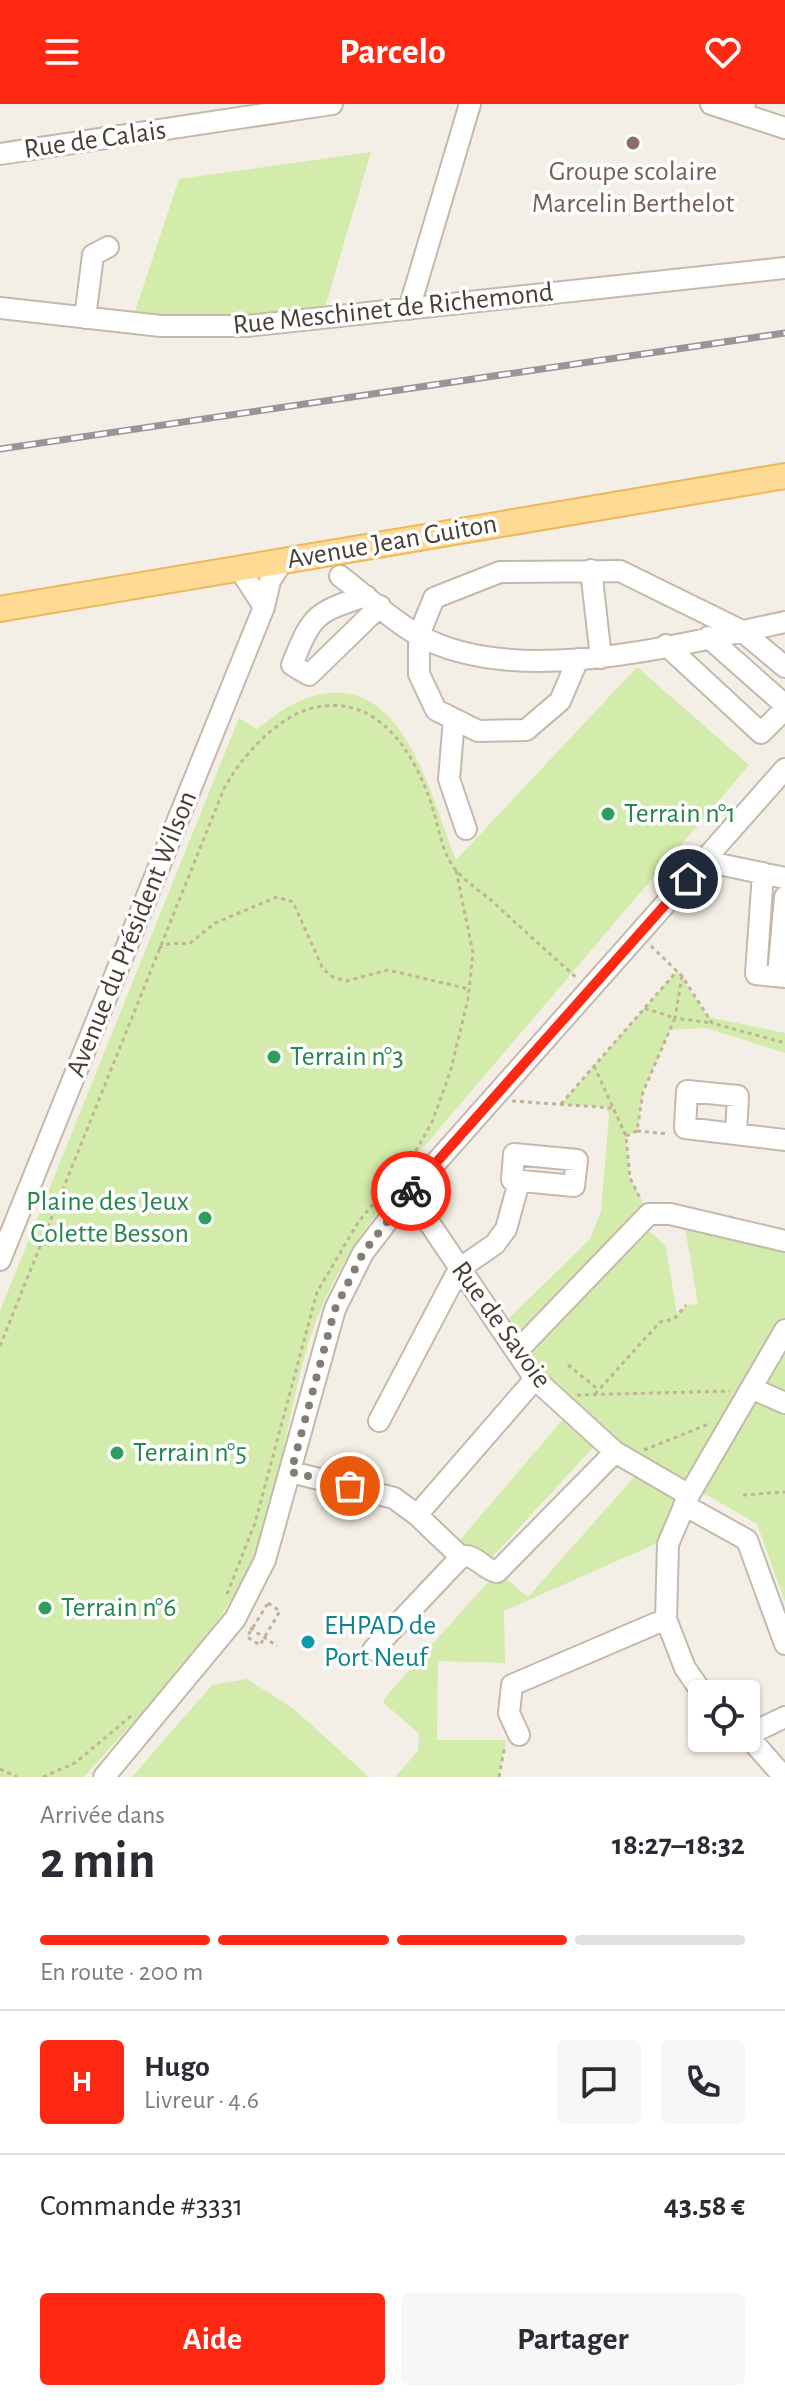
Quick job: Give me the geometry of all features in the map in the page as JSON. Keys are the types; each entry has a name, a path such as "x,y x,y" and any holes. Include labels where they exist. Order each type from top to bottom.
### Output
{"main road":[{"name":"Avenue Jean Guiton","path":"0,609 785,476"}],"street":[{"name":"Rue de Calais","path":"0,154 332,104"},
{"path":"409,309 470,104"},
{"path":"711,104 743,109 785,128"},
{"path":"85,318 93,255 108,247"},
{"name":"Rue Meschinet de Richemond","path":"0,308 161,326 247,326 785,268"},
{"name":"Avenue du Président Wilson","path":"0,1260 264,607 270,581 283,560"},
{"path":"239,568 264,607"},
{"path":"591,570 601,658"},
{"path":"578,659 560,701 526,730 478,731 436,710 419,674 419,635 434,598 500,572 620,571 742,631 785,667"},
{"path":"340,576 419,635 472,654 601,658 785,622"},
{"path":"666,645 761,733 785,707 708,637"},
{"path":"454,719 449,779 466,829"},
{"path":"104,1777 235,1619 265,1560 335,1309 363,1253 409,1193 785,769"},
{"path":"704,861 785,878"},
{"path":"763,873 756,974 781,977 785,897"},
{"path":"736,1132 738,1096 687,1091 685,1128 785,1140"},
{"path":"379,1421 459,1269 495,1244 506,1229 519,1182"},
{"name":"Rue de Savoie","path":"409,1193 535,1379 620,1455 747,1540 785,1644"},
{"path":"518,1350 649,1214 670,1214 785,1241"},
{"path":"693,1680 685,1668 666,1619 668,1544 686,1500 785,1330"},
{"path":"417,1515 535,1379"},
{"path":"750,1390 785,1403"},
{"path":"291,1472 394,1498 417,1515 461,1557 472,1557 488,1571 497,1572 620,1455"},
{"path":"373,1650 461,1557"},
{"path":"519,1735 509,1713 512,1685 666,1619"},
{"path":"760,1729 785,1717"},
{"path":"760,1750 784,1777"}],"path":[{"path":"0,1346 230,776 290,718 304,710 334,706 373,714 390,727 423,781 442,844 455,868 591,991"},
{"path":"159,948 171,943 189,944 215,923 277,897 287,898 293,902 323,969 333,977 346,981 388,970 469,989"},
{"path":"640,935 682,976 712,1023"},
{"path":"561,1104 677,971"},
{"path":"637,1131 643,1092 675,1018 682,976"},
{"path":"644,1008 785,1043"},
{"path":"594,1066 626,1136 630,1178 649,1214"},
{"path":"493,1100 612,1108"},
{"path":"626,1136 637,1131 674,1134 685,1128"},
{"path":"597,1392 660,1322 674,1319 686,1305"},
{"path":"568,1365 597,1392"},
{"path":"553,1395 750,1390"},
{"path":"620,1455 736,1413"},
{"path":"743,1495 785,1492"},
{"path":"268,1603 280,1611 264,1638 260,1645 247,1637 268,1603"},
{"path":"252,1629 277,1646"},
{"path":"499,1777 506,1740 519,1735"},
{"path":"2,1771 17,1777"}],"green space":[{"path":"371,152 323,314 242,321 133,317 179,179"},
{"name":"Plaine des Jeux Colette Besson","path":"637,667 749,765 388,1189 391,1193 345,1261 318,1315 302,1365 267,1516 245,1574 230,1602 193,1655 84,1777 0,1777 0,1311 239,718 257,729 298,702 333,693 362,698 386,714 406,739 422,769 456,860"},
{"path":"677,971 708,1017 785,1033 785,1053 706,1028 670,1030 643,1092 637,1131 626,1136 630,1178 649,1214 640,1223 666,1246 677,1315 686,1305 698,1304 683,1217 785,1241 785,1602 757,1524 693,1487 671,1537 504,1611 505,1663 438,1661 437,1740 506,1740 499,1777 395,1777 418,1751 419,1734 383,1702 387,1695 497,1572 528,1597 642,1468 601,1439 483,1567 452,1549 570,1411 502,1325 590,1239 601,1211 609,1115 605,1107 561,1104"},
{"path":"247,1679 294,1709 369,1777 132,1777 212,1685"}],"railway":[{"path":"0,449 785,333"}],"way so far":[{"path":"350,1486 291,1472 335,1309 363,1253 411,1191"}],"place":[{"name":"Groupe scolaire Marcelin Berthelot","path":"633,143"},
{"name":"Terrain n°1","path":"608,814"},
{"name":"Terrain n°3","path":"274,1057"},
{"name":"Plaine des Jeux Colette Besson","path":"205,1218"},
{"name":"Terrain n°5","path":"117,1453"},
{"name":"Terrain n°6","path":"45,1608"},
{"name":"EHPAD de Port Neuf","path":"308,1642"}],"route":[{"path":"411,1191 688,879"}]}
